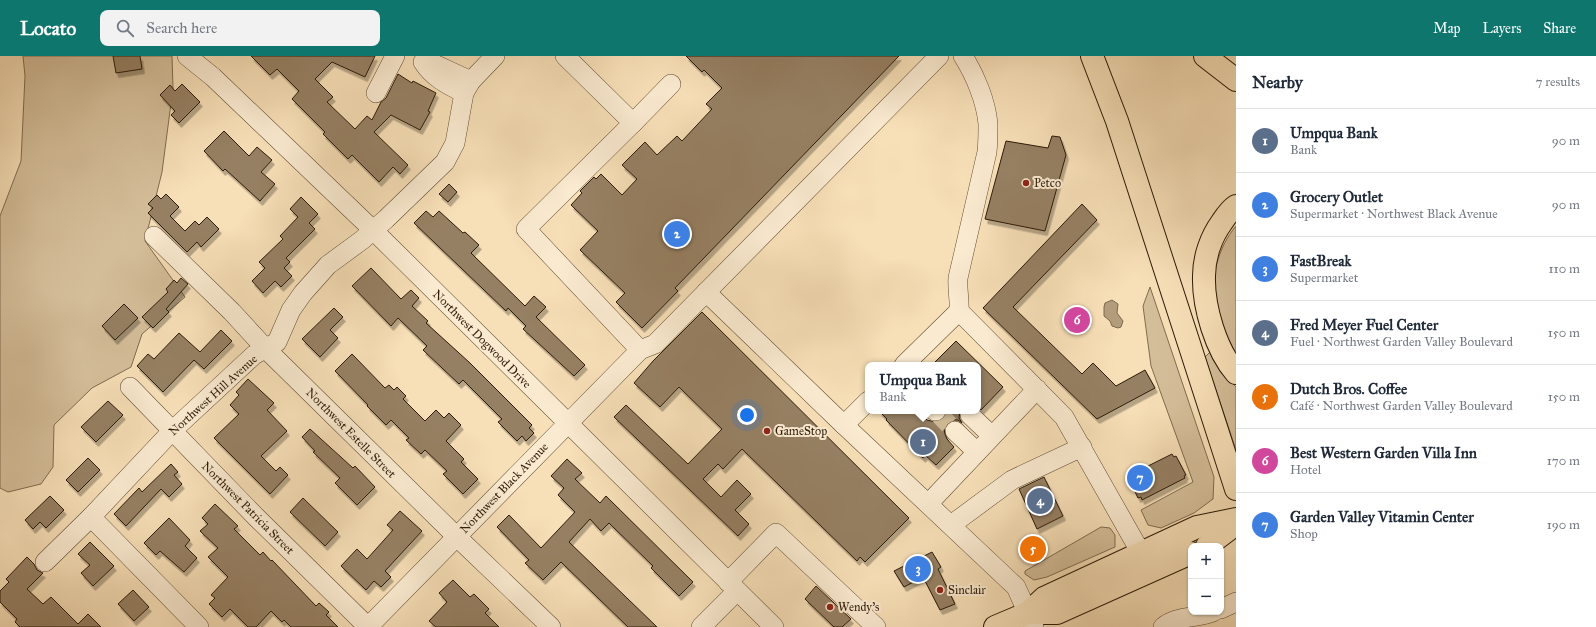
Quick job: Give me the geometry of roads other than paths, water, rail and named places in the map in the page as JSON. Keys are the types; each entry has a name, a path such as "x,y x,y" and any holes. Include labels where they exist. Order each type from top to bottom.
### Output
{"main road":[{"path":"1092,56 1117,121 1236,490"},
{"path":"1206,56 1236,80"},
{"path":"1236,206 1232,209 1220,226 1210,243 1204,276 1206,307 1217,341 1236,373"},
{"path":"1031,620 1044,598 1197,527 1236,519"},
{"path":"1211,543 1236,524"},
{"path":"995,627 1057,613 1188,554"}],"street":[{"name":"Northwest Dogwood Drive","path":"187,56 213,77 373,230 567,424 774,627"},
{"path":"376,93 395,56"},
{"path":"417,59 432,63 468,87 495,56"},
{"path":"565,56 633,123"},
{"name":"Northwest Black Avenue","path":"368,627 640,350 655,344 939,56"},
{"path":"963,56 973,74 981,94 988,123 988,136 987,152 958,278 959,310 1064,417 1141,553"},
{"path":"640,350 526,229 671,84"},
{"name":"Northwest Hill Avenue","path":"45,562 92,517 172,431 254,355 277,342 291,310 302,293 314,279 328,265 386,219 439,167 450,153 455,143 468,87"},
{"name":"Northwest Estelle Street","path":"154,236 232,312 266,349 457,537 551,627"},
{"path":"706,292 844,425 929,503 1016,587 1031,620"},
{"path":"912,362 959,310"},
{"name":"Northwest Patricia Street","path":"130,387 256,517 368,627"},
{"path":"929,503 1037,389"},
{"path":"844,425 865,404"},
{"path":"970,416 992,436"},
{"path":"955,430 977,452"},
{"path":"951,524 1012,480 1082,447"},
{"path":"92,517 199,627"},
{"path":"701,627 776,533 876,627"},
{"path":"1224,608 1236,602"},
{"path":"1162,627 1169,622 1183,618 1206,615"}],"tunnel":[{"path":"939,414 955,431"}],"place":[{"name":"Petco","path":"1026,183"},
{"name":"Grocery Outlet","path":"677,234"},
{"name":"Best Western Garden Villa Inn","path":"1077,320"},
{"name":"GameStop","path":"767,431"},
{"name":"Umpqua Bank","path":"923,442"},
{"name":"Garden Valley Vitamin Center","path":"1140,478"},
{"name":"Fred Meyer Fuel Center","path":"1040,501"},
{"name":"Dutch Bros. Coffee","path":"1033,549"},
{"name":"FastBreak","path":"918,569"},
{"name":"Sinclair","path":"940,590"},
{"name":"Wendy's","path":"830,607"}]}
